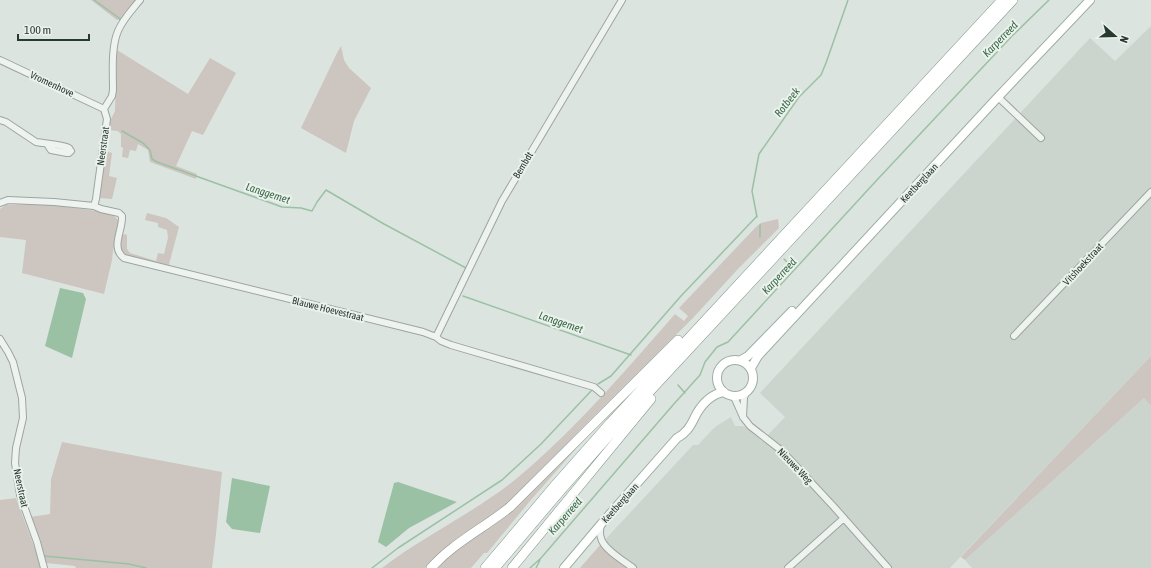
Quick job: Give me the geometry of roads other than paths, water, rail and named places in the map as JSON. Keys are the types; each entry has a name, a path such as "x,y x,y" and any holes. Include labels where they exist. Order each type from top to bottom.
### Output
{"highway":[{"path":"485,568 570,468 699,326 1002,0"},
{"path":"495,568 605,440 1013,0"},
{"path":"430,568 456,545 494,520 510,507 689,330 699,326"},
{"path":"512,568 667,380 672,367"}],"main road":[{"name":"Keetberglaan","path":"741,360 748,356 798,305 1084,0"},
{"name":"Keetberglaan","path":"751,368 758,356 1090,0"},
{"path":"732,359 741,360 747,363 751,368 754,380 751,387 739,396 732,396 724,392 719,386 717,379 719,369 724,363 732,359"},
{"name":"Keetberglaan","path":"678,438 689,418 713,388 717,379"},
{"name":"Keetberglaan","path":"564,568 602,523 685,432 690,426 697,412 711,397 724,392"}],"street":[{"path":"104,109 112,96 114,50 118,32 124,20 140,0"},
{"name":"Bembdt","path":"436,337 502,201 622,0"},
{"name":"Vromenhove","path":"0,60 104,109"},
{"path":"998,97 1041,138"},
{"name":"Neerstraat","path":"94,206 107,119 104,109"},
{"path":"0,120 6,122 36,142 47,144"},
{"name":"Vitshoekstraat","path":"1014,336 1151,192"},
{"path":"0,202 8,200 54,202 94,206"},
{"name":"Blauwe Hoevestraat","path":"94,206 119,213 122,216 123,221 117,247 118,252 124,258 423,332 436,337 441,341 594,387 600,393"},
{"name":"Neerstraat","path":"0,338 13,362 22,398 23,418 16,448 15,463 20,495 37,542 44,568"},
{"path":"743,417 744,398 746,392"},
{"name":"Nieuwe Weg","path":"732,396 735,399 743,417 753,429 782,451 888,568"},
{"path":"788,568 844,518"},
{"path":"602,523 600,531 601,539 605,546 633,568"}],"waterway":[{"name":"Langgemet","path":"94,0 121,21"},
{"name":"Rotbeek","path":"757,217 752,191 759,154 799,97 821,75 848,0"},
{"name":"Karperreed","path":"530,568 541,558 700,375 705,362 717,347 728,342 1012,36 1049,0"},
{"name":"Langgemet","path":"122,131 143,143 150,150 152,159 157,162 282,207 301,208 312,211 326,190 384,224 466,268 458,284"},
{"path":"598,384 611,376 681,296 757,216"},
{"name":"Rotbeek","path":"760,225 760,237"},
{"name":"Rotbeek","path":"784,259 787,262"},
{"name":"Langgemet","path":"463,296 631,355"},
{"name":"Langgemet","path":"678,385 685,393"},
{"path":"372,568 398,548 502,480 541,444 592,390"},
{"path":"44,556 129,564 146,568"},
{"name":"Karperreed","path":"536,568 540,560"}]}
